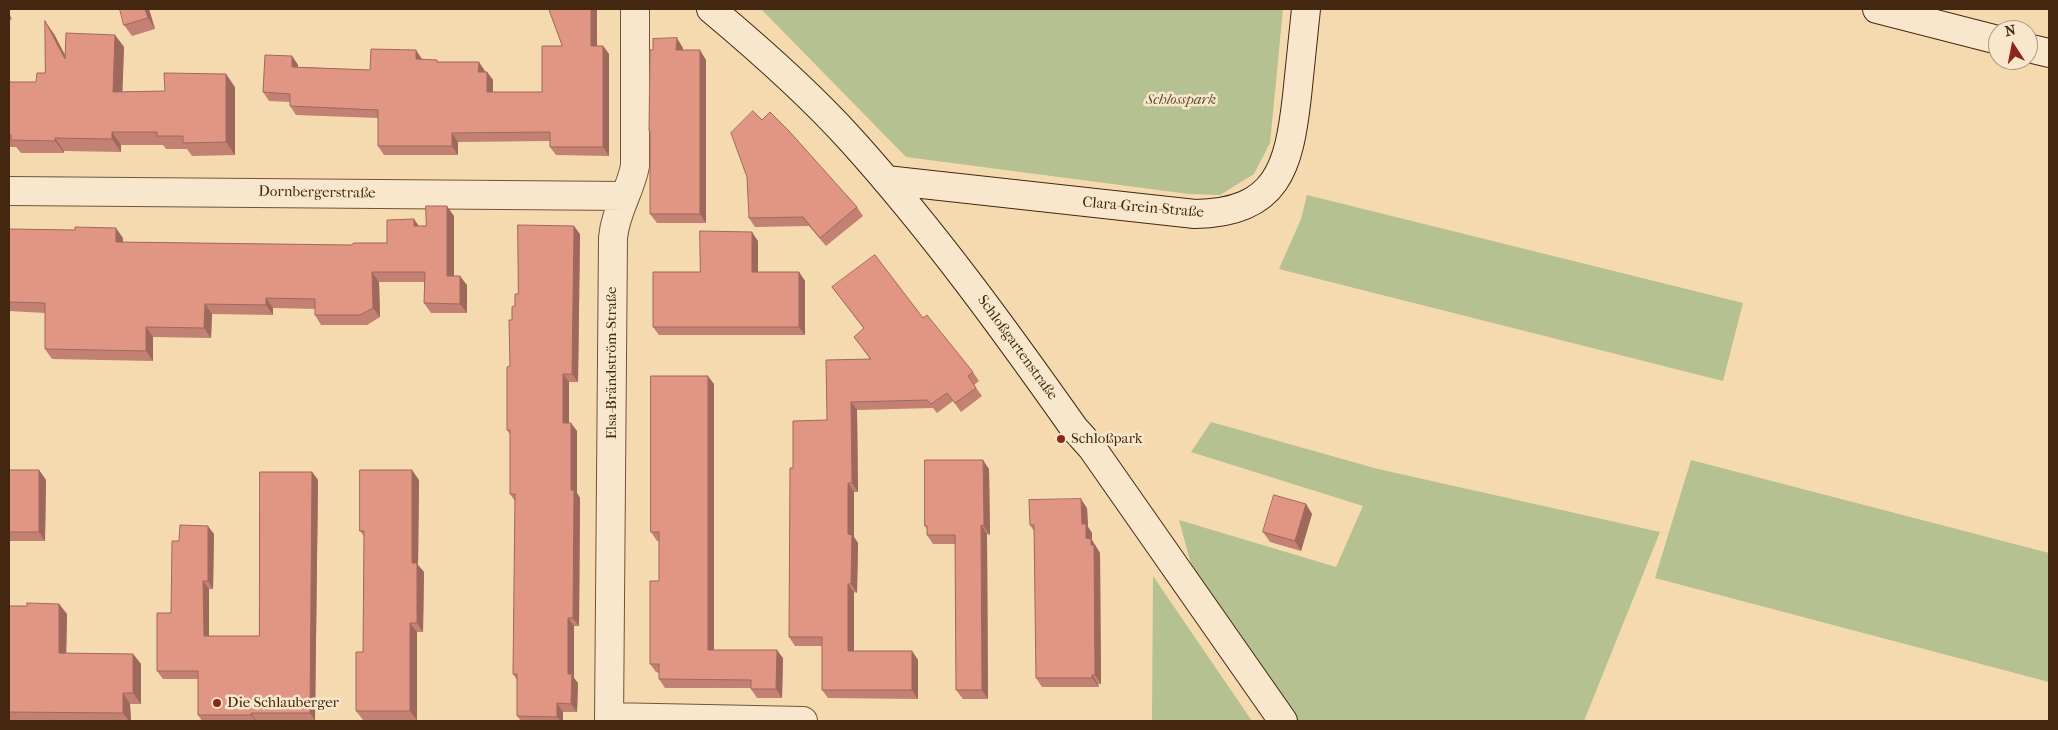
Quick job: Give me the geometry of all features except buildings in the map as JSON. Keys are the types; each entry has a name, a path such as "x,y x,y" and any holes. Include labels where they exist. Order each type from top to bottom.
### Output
{"street":[{"name":"Elsa-Brändström-Straße","path":"609,719 613,238 616,218 632,178 634,166 635,9"},
{"name":"Schloßgartenstraße","path":"711,9 756,47 819,107 851,140 938,242 1074,428 1092,448 1283,721"},
{"name":"Clara-Grein-Straße","path":"886,180 1196,214 1221,213 1241,208 1255,201 1267,191 1285,162 1294,121 1306,9"},
{"path":"1877,9 1988,37"},
{"name":"Dornbergerstraße","path":"9,191 625,196"},
{"path":"609,719 803,721"}],"green space":[{"name":"Schlosspark","path":"761,9 1283,9 1270,143 1254,174 1220,195 1189,194 906,157"},
{"path":"1307,195 1743,303 1723,381 1279,269 1301,219"},
{"path":"1211,422 1378,469 1660,532 1584,721 1297,721 1191,564 1179,520 1336,567 1363,506 1191,452"},
{"path":"1691,460 2049,553 2049,682 1655,578"},
{"path":"1153,576 1252,721 1152,721"}],"place":[{"name":"Schloßpark","path":"1061,439"},
{"name":"Die Schlauberger","path":"217,703"}]}
